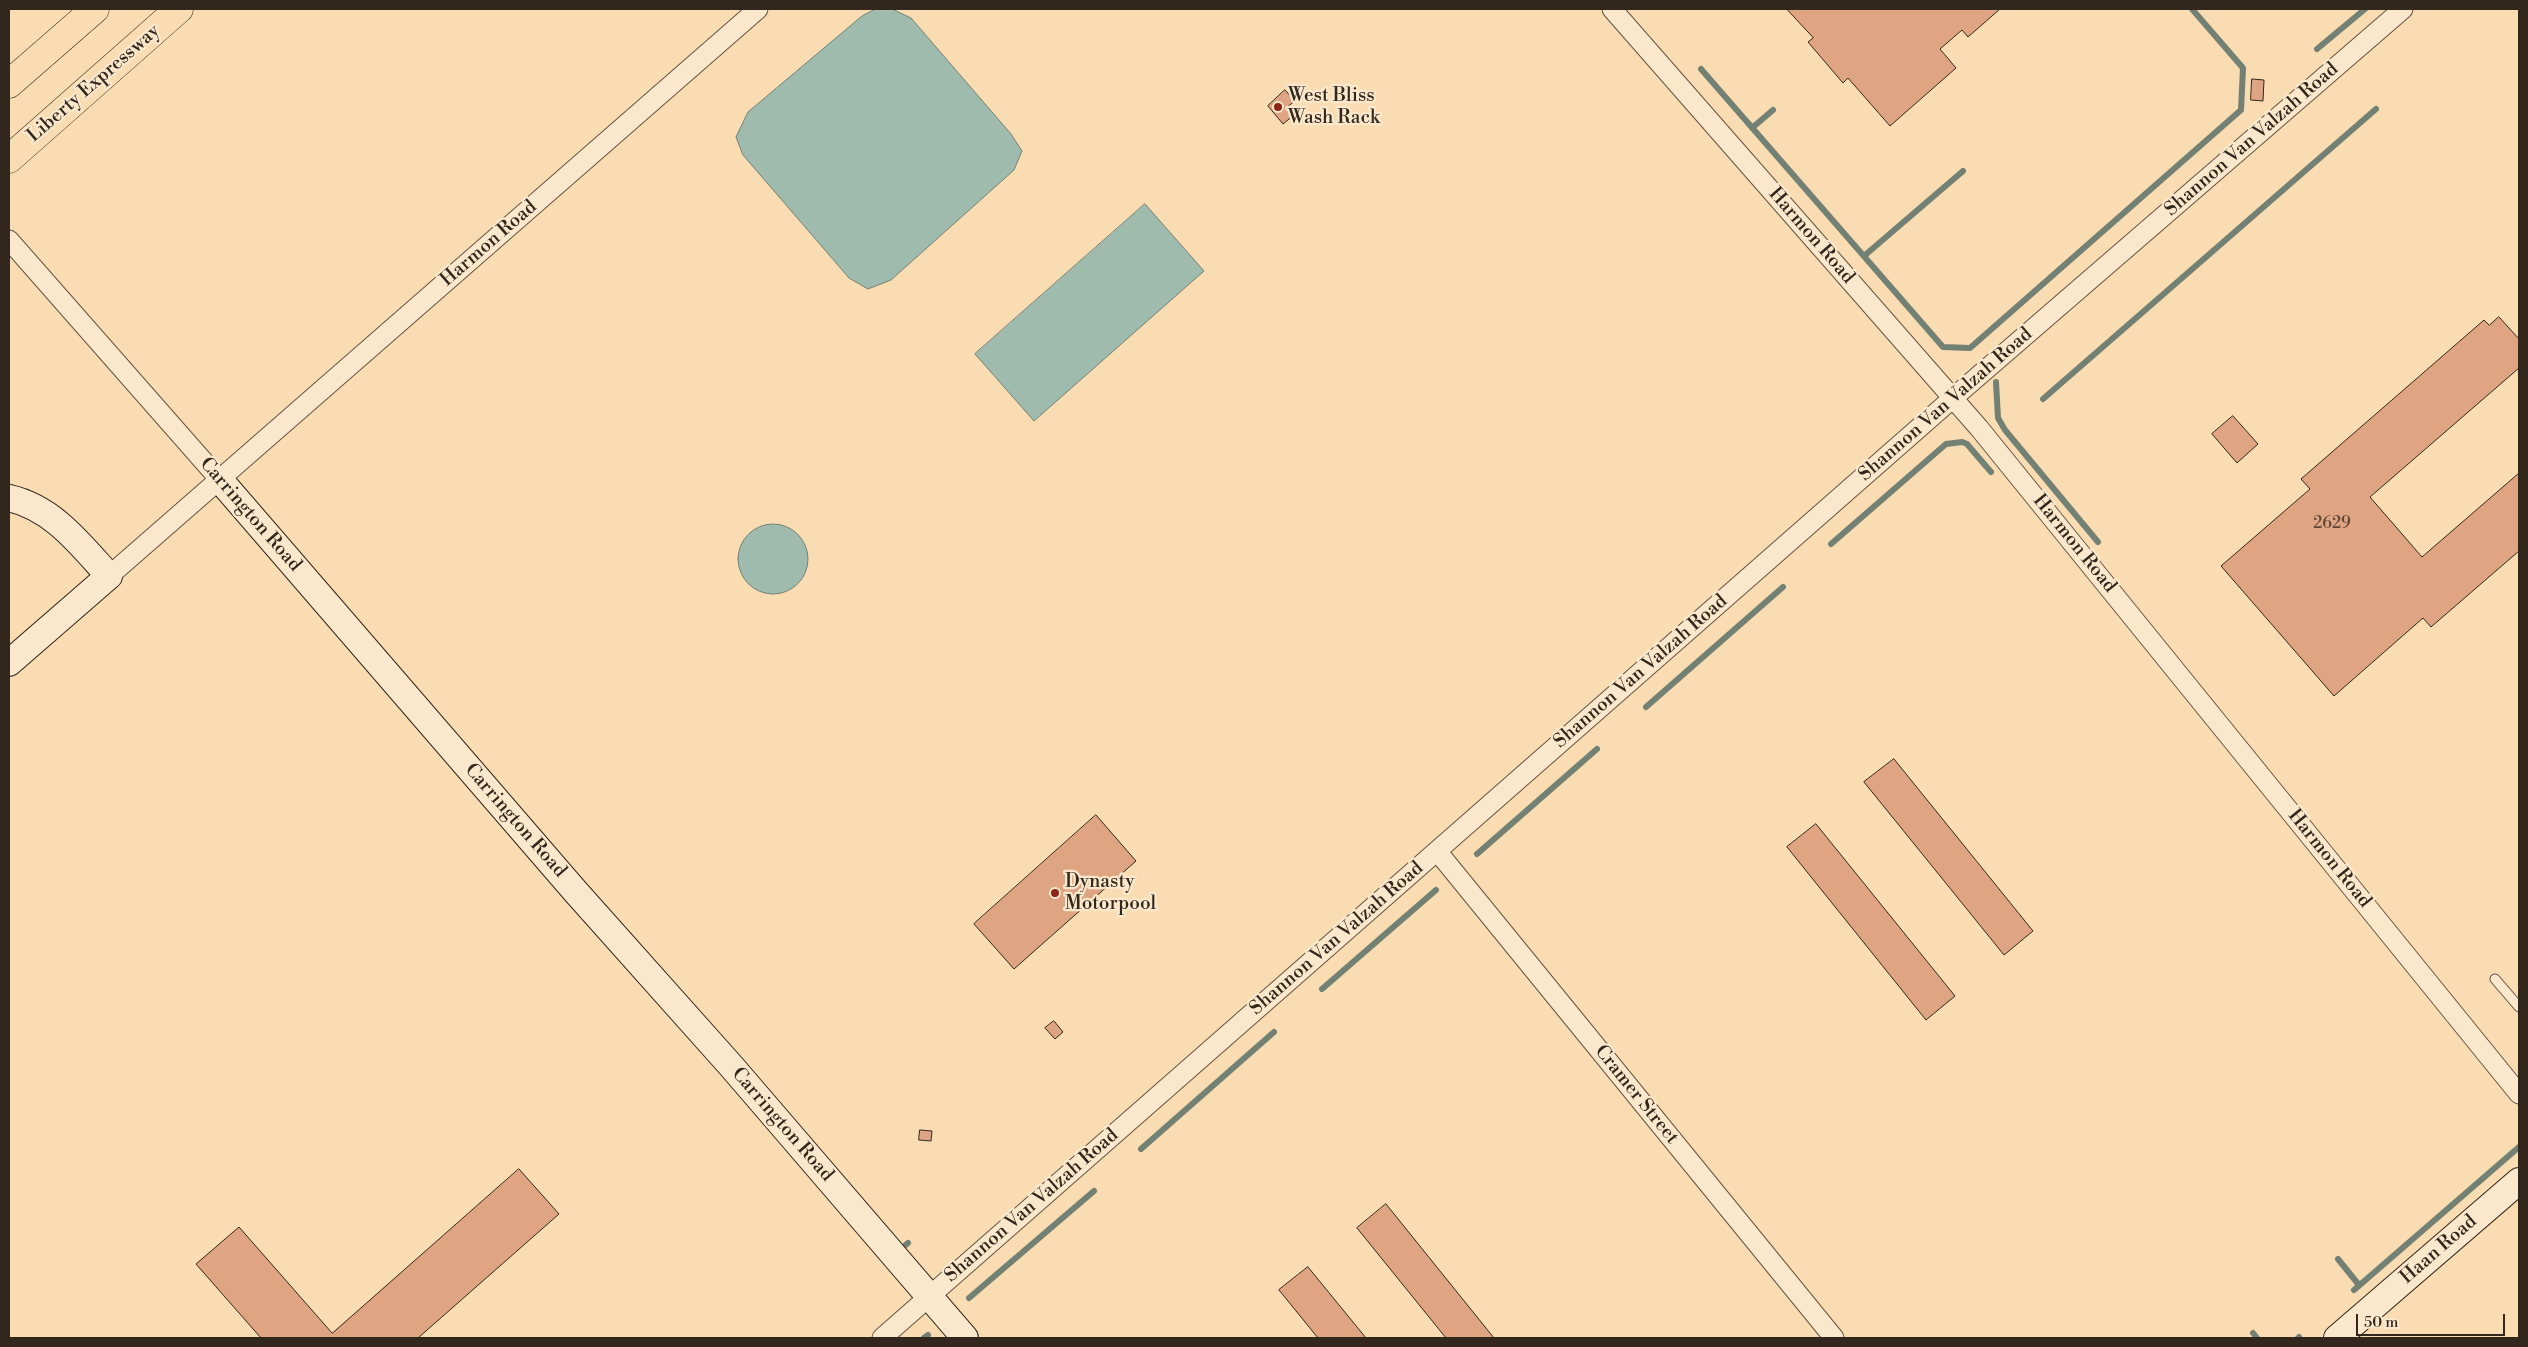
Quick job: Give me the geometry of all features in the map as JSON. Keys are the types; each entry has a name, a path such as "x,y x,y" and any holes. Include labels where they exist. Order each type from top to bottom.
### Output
{"highway":[{"path":"9,84 95,9"},
{"name":"Liberty Expressway","path":"9,158 179,9"}],"street":[{"name":"Harmon Road","path":"109,576 758,9"},
{"name":"Harmon Road","path":"1612,9 1953,398 2519,1094"},
{"name":"Shannon Van Valzah Road","path":"882,1338 1953,398 2403,9"},
{"name":"Carrington Road","path":"9,240 220,480 575,891 732,1067 965,1338"},
{"path":"9,498 35,506 48,514 73,537 109,576 9,663"},
{"name":"Cramer Street","path":"1437,851 1834,1338"},
{"name":"Haan Road","path":"2337,1338 2519,1181"}],"lane":[{"path":"2495,979 2519,1007"}],"shaded area":[{"path":"876,9 892,9 911,18 1011,134 1022,151 1014,170 891,280 868,289 849,278 743,155 736,137 748,112 862,16"},
{"path":"1145,204 1204,271 1034,421 975,354"},
{"path":"766,524 780,524 793,530 802,539 808,552 808,566 798,584 780,594 766,594 753,588 744,579 738,566 738,552 744,539 753,530"}],"building":[{"path":"1787,9 2000,9 1968,37 1962,30 1940,49 1956,68 1890,126 1848,78 1843,83 1808,42 1813,38"},
{"path":"2252,79 2264,80 2263,101 2251,100"},
{"name":"West Bliss Wash Rack","path":"1285,90 1295,101 1287,107 1294,115 1283,124 1268,106"},
{"path":"2499,317 2519,339 2519,368 2370,497 2422,557 2519,473 2519,551 2431,627 2423,618 2334,696 2221,566 2310,489 2301,479 2484,320 2489,325"},
{"path":"2233,416 2258,444 2237,463 2212,434"},
{"path":"1894,759 2033,931 2004,955 1864,782"},
{"name":"Dynasty Motorpool","path":"1096,815 1136,861 1014,969 974,924"},
{"path":"1816,824 1955,996 1926,1020 1787,847"},
{"path":"1054,1021 1063,1032 1055,1039 1045,1028"},
{"path":"920,1130 932,1131 931,1141 919,1140"},
{"path":"519,1169 559,1214 418,1338 261,1338 196,1264 239,1227 332,1333"},
{"path":"1386,1204 1494,1338 1446,1338 1357,1228"},
{"path":"1308,1267 1366,1338 1318,1338 1279,1290"}],"waterway":[{"path":"1701,69 1943,347 1970,348 2241,110 2243,68 2192,9"},
{"path":"2317,49 2365,9"},
{"path":"2043,399 2376,109"},
{"path":"1752,128 1773,110"},
{"path":"1864,256 1963,171"},
{"path":"1996,382 1998,418 2005,430 2098,542"},
{"path":"1831,544 1946,444 1962,442 1967,444 1991,472"},
{"path":"1646,707 1783,587"},
{"path":"1477,854 1597,749"},
{"path":"1322,989 1436,890"},
{"path":"1141,1149 1274,1032"},
{"path":"2354,1290 2519,1147"},
{"path":"969,1298 1094,1191"},
{"path":"897,1252 908,1243"},
{"path":"2338,1259 2359,1285"},
{"path":"2253,1333 2257,1338"},
{"path":"924,1338 928,1335"}],"place":[{"name":"West Bliss Wash Rack","path":"1278,107"},
{"name":"Dynasty Motorpool","path":"1055,893"}]}
